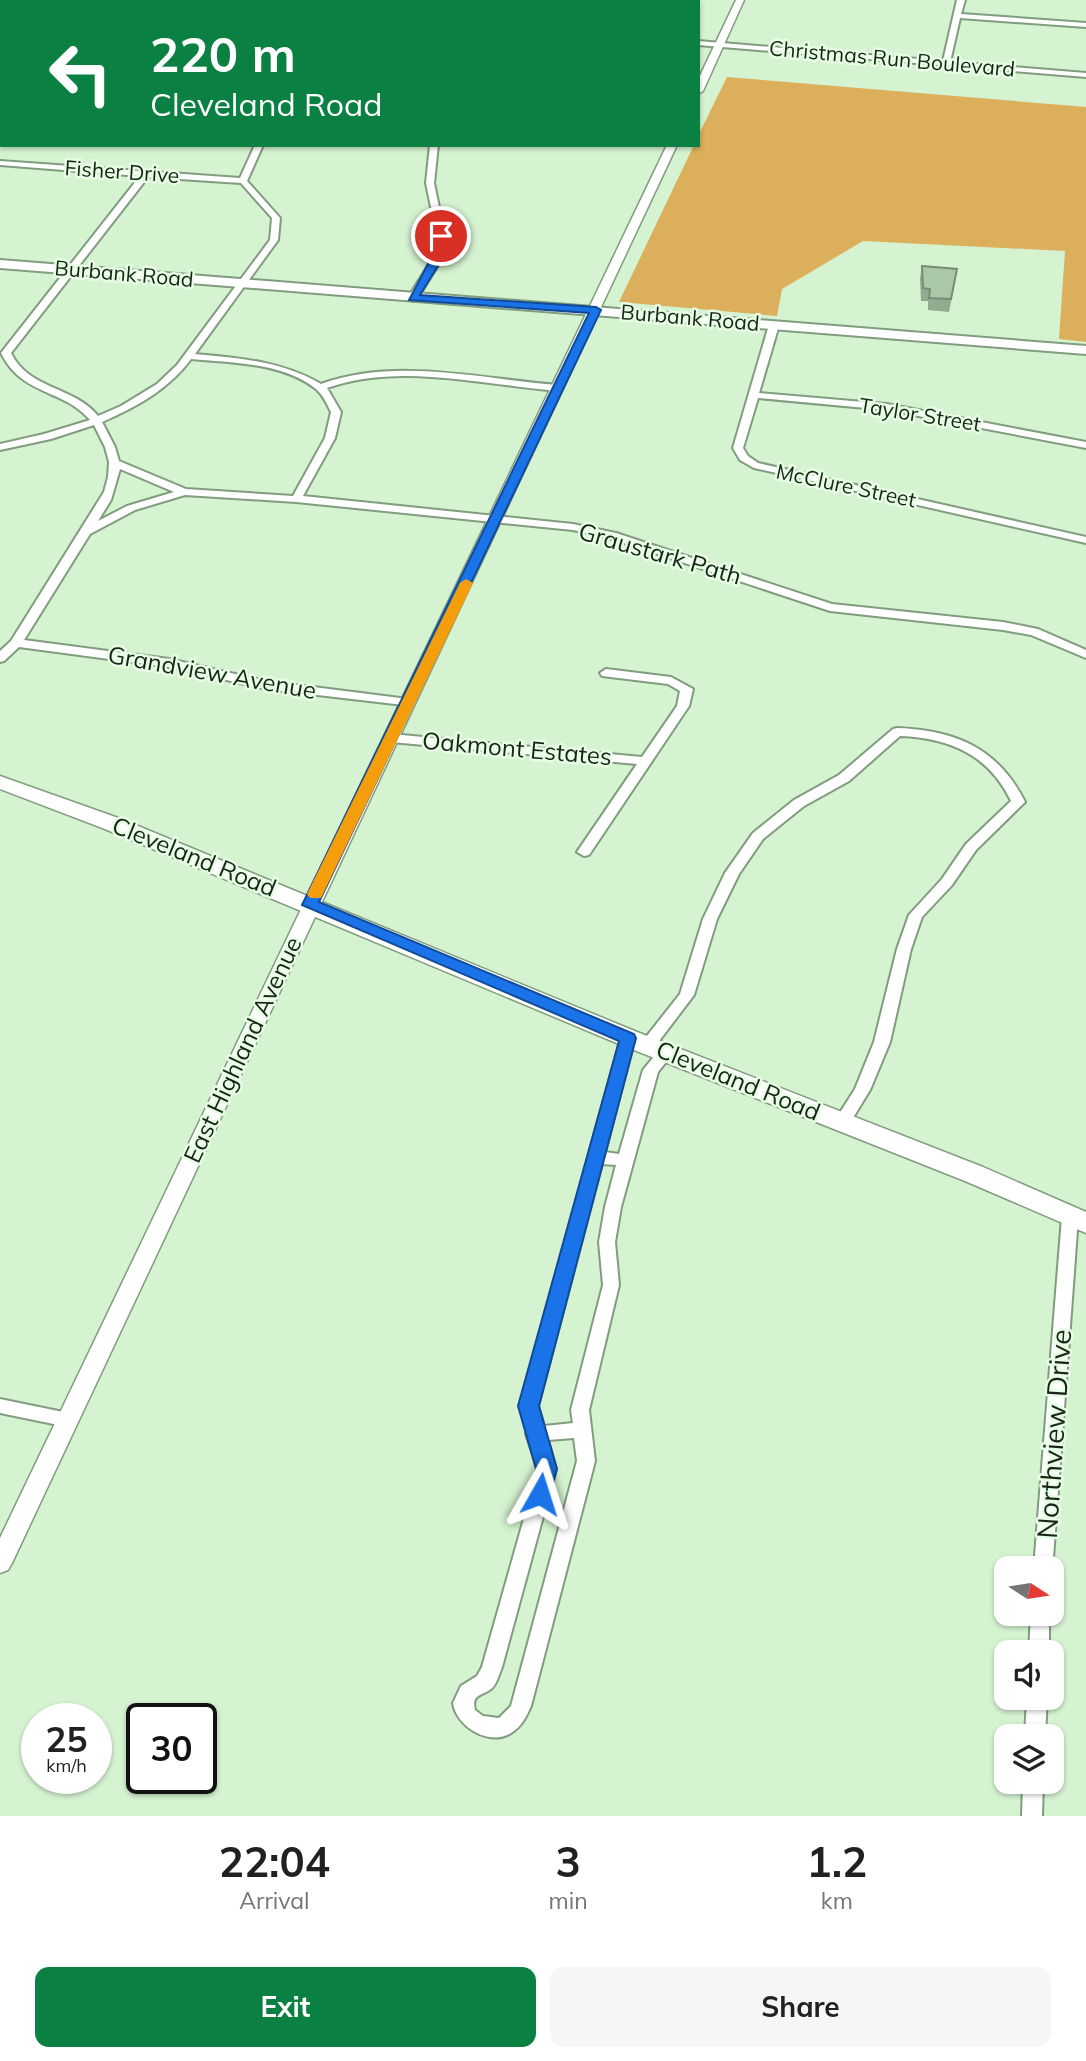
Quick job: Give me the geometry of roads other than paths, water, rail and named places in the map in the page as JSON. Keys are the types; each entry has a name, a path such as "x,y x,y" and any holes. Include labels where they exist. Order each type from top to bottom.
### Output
{"main road":[{"name":"Burbank Road","path":"0,264 1086,350"},
{"name":"Cleveland Road","path":"0,782 113,824 1078,1220"}],"street":[{"path":"700,87 739,0"},
{"path":"946,64 961,0"},
{"path":"957,16 1086,24"},
{"name":"Christmas Run Boulevard","path":"700,43 1086,75"},
{"path":"0,447 47,437 96,421 155,390 170,378 274,240 276,218 243,181 258,147"},
{"path":"413,298 434,264 441,236 429,174 434,147"},
{"name":"East Highland Avenue","path":"0,1563 671,147"},
{"name":"Fisher Drive","path":"0,163 243,181"},
{"path":"0,657 16,643 106,500 116,477 116,463 96,421 77,404 20,375 3,353 74,270 107,221 146,174"},
{"name":"McClure Street","path":"774,325 738,448 754,465 1086,540"},
{"path":"187,356 263,365 295,374 321,387 337,412 330,438 296,499"},
{"path":"321,387 346,379 400,375 558,388"},
{"name":"Taylor Street","path":"753,395 887,407 1086,445"},
{"name":"Graustark Path","path":"116,463 184,492 296,499 497,519 612,535 830,607 1003,626 1034,632 1086,654"},
{"name":"Graustark Path","path":"84,533 131,508 184,492"},
{"name":"Grandview Avenue","path":"16,643 169,663 266,685 408,703"},
{"name":"Oakmont Estates","path":"584,852 643,761 683,706 687,689 671,681 606,673"},
{"path":"647,1045 651,1070 607,1242 611,1285 580,1410 586,1461 521,1706 511,1722 503,1727 491,1729 479,1726 468,1717 464,1704 471,1687 483,1682 490,1672 515,1595 547,1469 528,1406 597,1157 647,1045 687,995 710,919 732,873 758,836 799,803 844,778 898,732 921,731 958,741 989,762 1013,788 1018,802 971,847 947,882 916,915 904,949 882,1042 862,1090 842,1122"},
{"name":"Oakmont Estates","path":"391,738 643,761"},
{"path":"597,1157 626,1161"},
{"name":"Northview Drive","path":"1045,1556 1078,1220"},
{"path":"0,1406 68,1420"},
{"path":"535,1434 582,1430"},
{"path":"1032,1816 1033,1794"}]}
